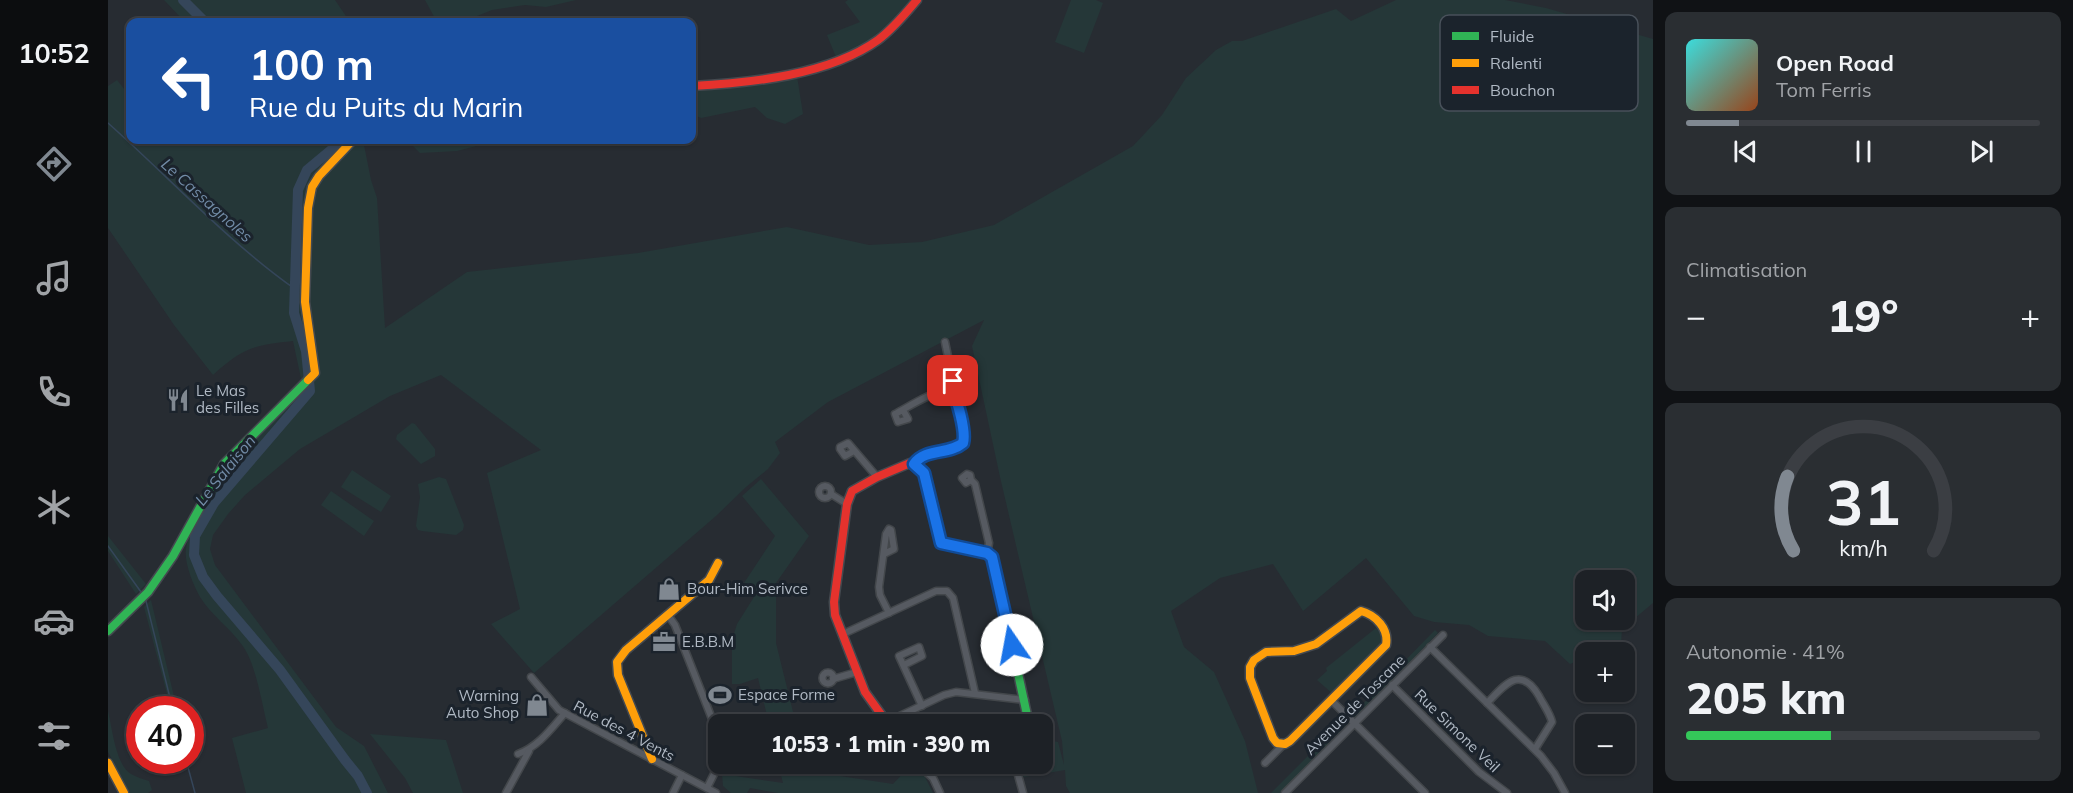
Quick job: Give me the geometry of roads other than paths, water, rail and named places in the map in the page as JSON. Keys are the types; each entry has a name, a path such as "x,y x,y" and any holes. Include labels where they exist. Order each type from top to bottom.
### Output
{"street":[{"path":"696,86 751,81 827,64 876,42 917,0"},
{"path":"108,631 148,592 167,565 224,464 315,374 305,302 308,208 312,187 319,176 350,144"},
{"path":"945,342 953,381 950,390"},
{"path":"903,410 942,390 950,390"},
{"path":"914,464 921,456 957,447 963,443 964,436 955,397 950,390"},
{"path":"854,451 877,477"},
{"path":"881,714 865,692 834,611 834,602 847,504 852,491 906,463 914,464 924,473 941,543 987,553 993,559 1027,714"},
{"path":"971,480 975,484 989,543 987,553"},
{"path":"831,494 847,504"},
{"path":"884,554 879,591 889,614"},
{"path":"652,759 618,675 617,662 626,650 709,580 718,563"},
{"path":"843,634 936,591 947,591 951,594 975,693"},
{"path":"1265,763 1290,741 1387,643 1385,631 1373,616 1366,612 1356,614 1328,637 1310,647 1294,651 1269,651 1254,660 1250,671 1251,681 1273,738 1277,743 1284,744"},
{"path":"668,615 675,626 710,714"},
{"name":"Avenue de Toscane","path":"1285,793 1443,634"},
{"path":"1430,647 1535,749 1554,773 1565,793"},
{"path":"904,665 922,706"},
{"path":"833,679 857,672"},
{"name":"Rue des 4 Vents","path":"531,677 559,710 716,793"},
{"path":"1487,703 1510,681 1522,679 1531,684 1552,722 1535,749"},
{"name":"Rue Simone Veil","path":"1392,685 1479,772 1507,793"},
{"path":"906,714 950,694 975,693 1025,700"},
{"path":"1331,700 1425,793"},
{"path":"506,793 530,750 565,713"},
{"path":"518,754 530,750"},
{"path":"108,763 124,793"},
{"path":"707,788 714,774"},
{"path":"928,774 933,778 940,793"},
{"path":"1018,774 1023,793"},
{"path":"673,793 682,775"}],"waterway":[{"name":"Le Salaison","path":"183,0 201,18"},
{"name":"Le Cassagnoles","path":"108,123 126,140"},
{"name":"Le Cassagnoles","path":"130,144 222,230 295,289"},
{"name":"Le Salaison","path":"337,144 307,170 298,190 294,313 306,351 310,391 214,503 195,536 194,555 203,577 280,670 358,776 367,793"},
{"path":"108,546 141,592"},
{"path":"146,601 170,696"},
{"path":"190,774 195,793"}],"place":[{"name":"Le Mas des Filles","path":"178,400"},
{"name":"Bour-Him Serivce","path":"669,589"},
{"name":"E.B.B.M","path":"664,642"},
{"name":"Espace Forme","path":"720,695"},
{"name":"Warning Auto Shop","path":"537,705"}]}
